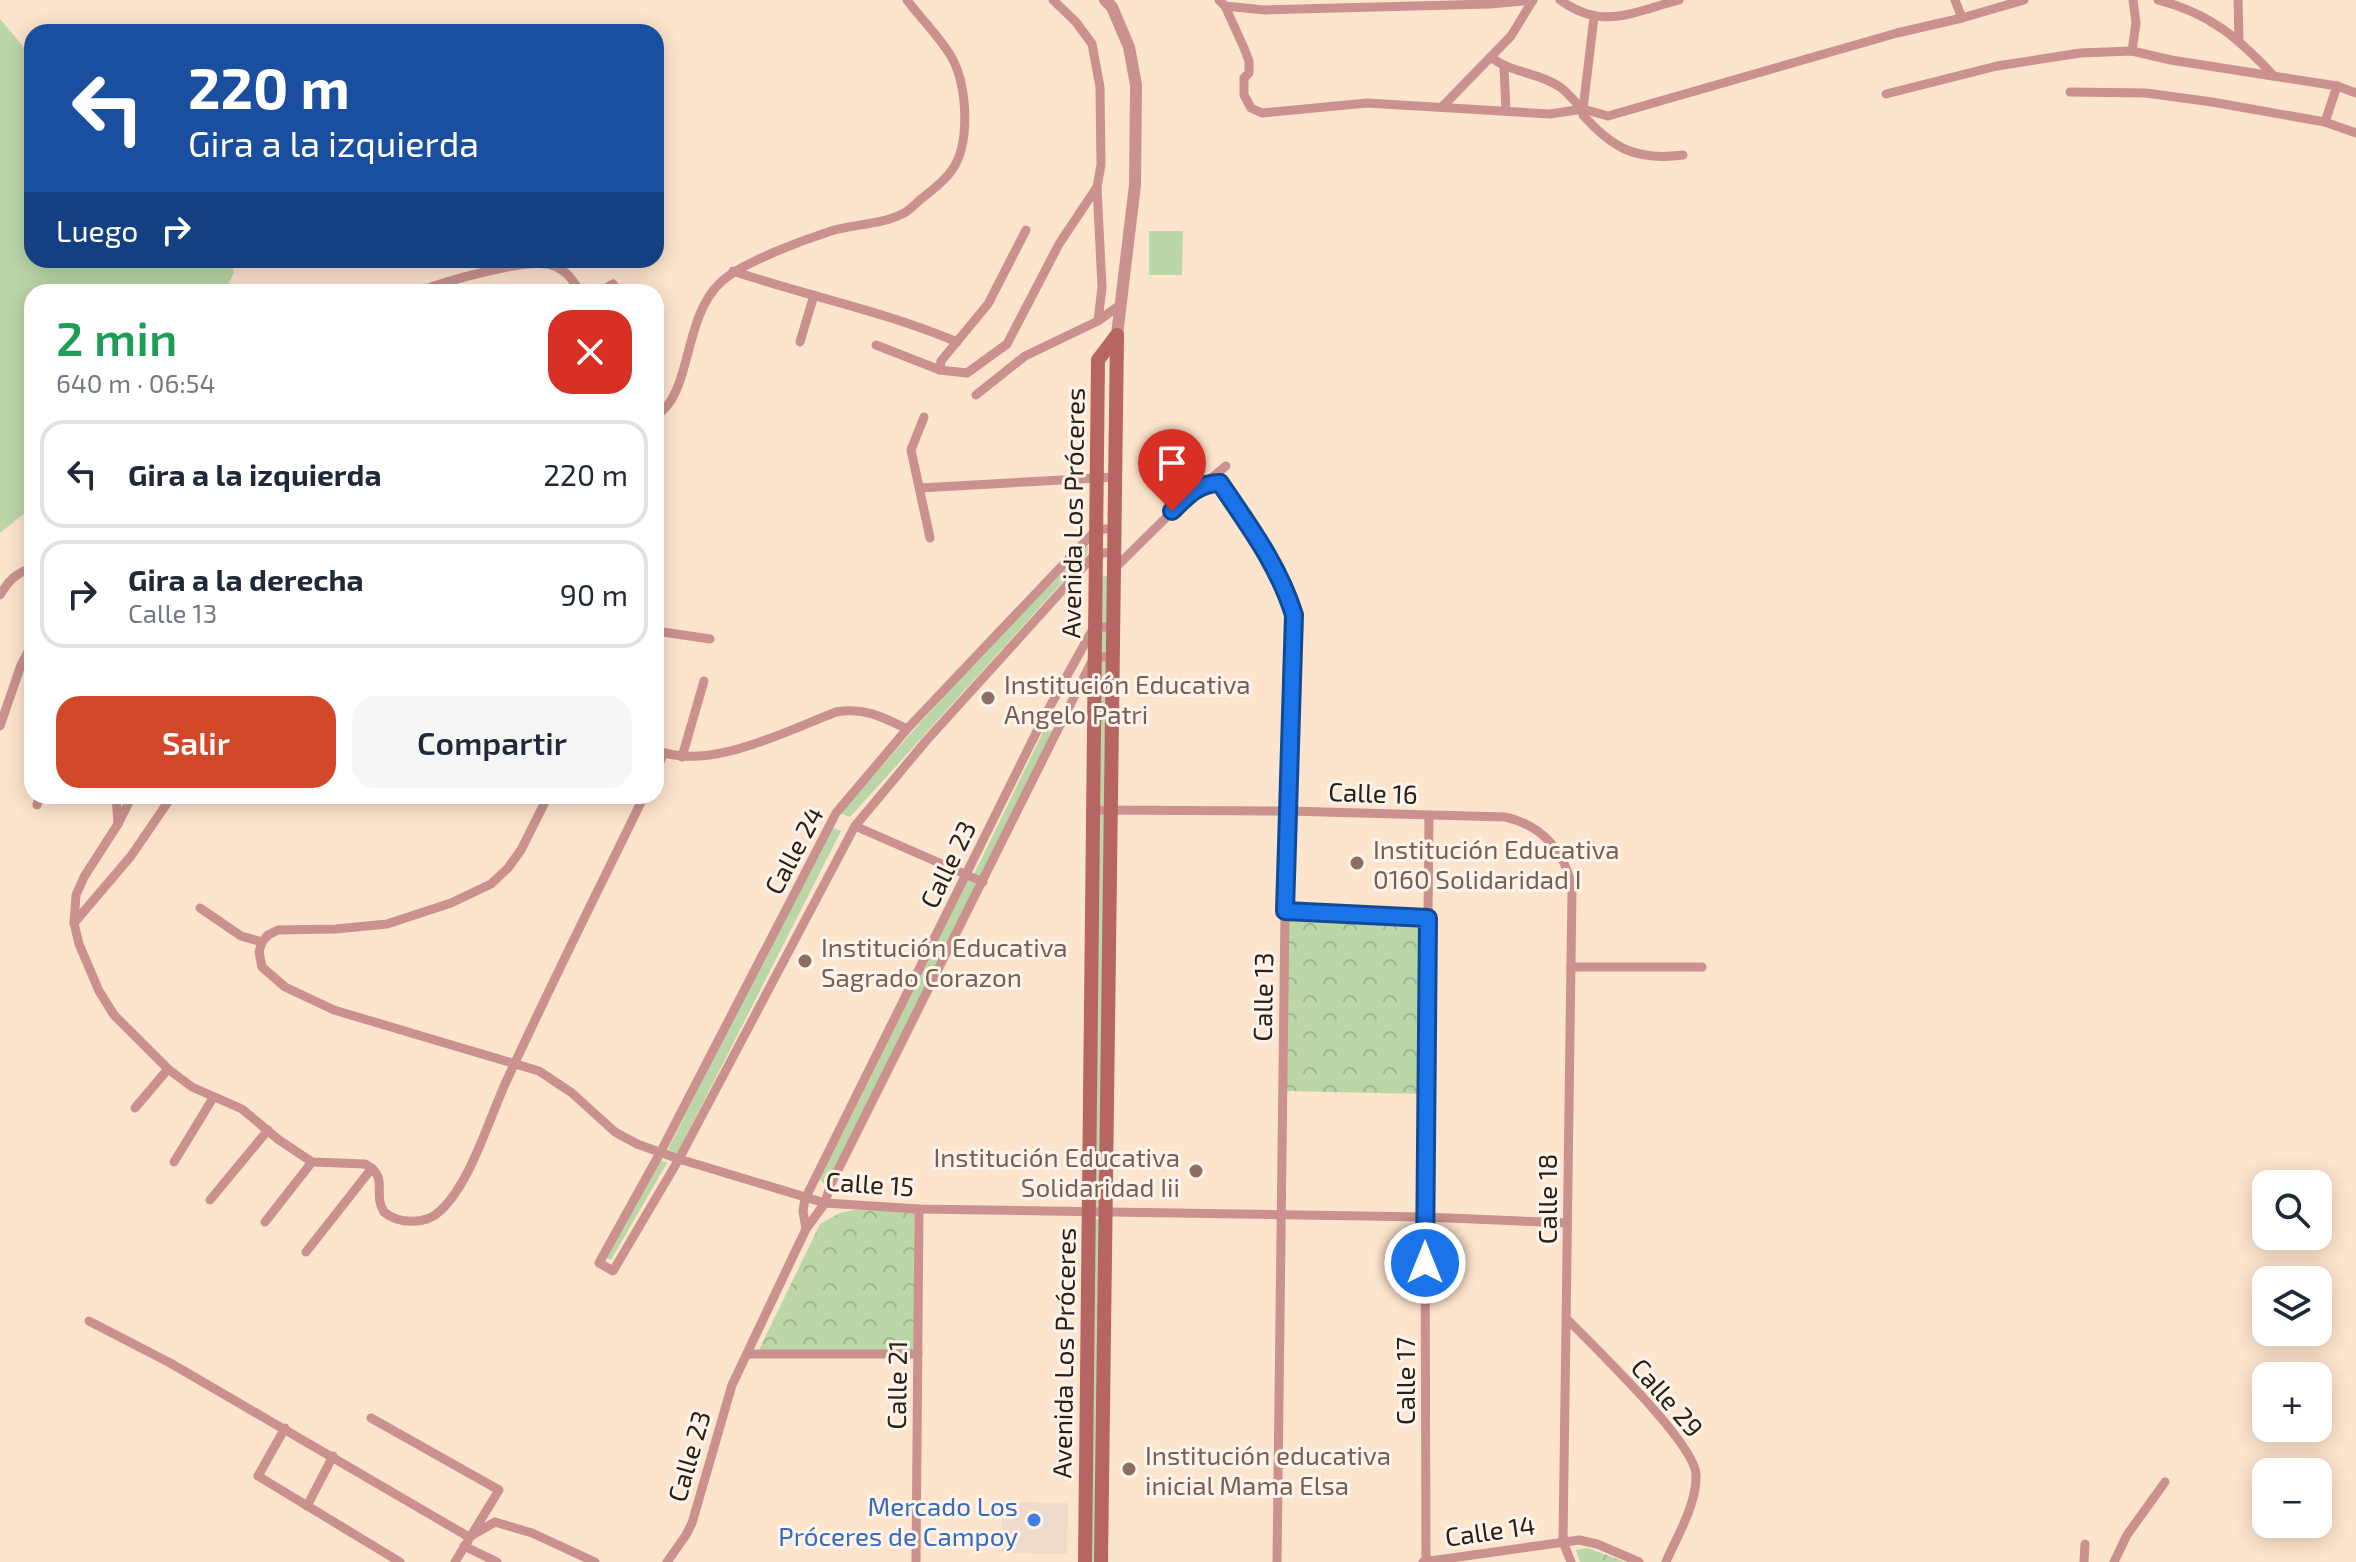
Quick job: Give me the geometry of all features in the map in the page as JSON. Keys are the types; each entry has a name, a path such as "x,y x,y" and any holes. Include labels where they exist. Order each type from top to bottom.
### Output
{"main road":[{"name":"Avenida Los Próceres","path":"1101,1562 1117,335"},
{"name":"Avenida Los Próceres","path":"1085,1562 1098,360 1117,335"}],"street":[{"path":"664,411 682,378 693,329 704,304 718,284 733,271 832,230 904,214 941,183 954,167 963,138 965,118 961,86 952,58 907,0"},
{"path":"1053,0 1076,22 1092,44 1100,87 1101,165 1097,187 1102,287 1098,321"},
{"name":"Avenida Los Próceres","path":"1105,0 1121,24 1136,85 1135,185 1117,335"},
{"path":"1310,9 1323,0"},
{"path":"1222,3 1265,10 1533,0"},
{"path":"1442,107 1511,36 1533,0"},
{"path":"1560,0 1578,13 1594,17 1619,17 1679,0"},
{"path":"1955,0 1962,18"},
{"path":"1222,3 1249,61 1249,73 1244,78 1244,95 1251,108 1262,113 1367,103 1550,114 1583,109 1608,116 2024,0"},
{"path":"2132,51 2136,23 2133,0"},
{"path":"2158,0 2188,8 2239,39 2273,75"},
{"path":"2238,0 2239,39"},
{"path":"1594,17 1583,115 1621,149 1648,157 1683,155"},
{"path":"1886,94 1997,66 2080,53 2132,51 2337,86 2356,93"},
{"path":"1491,57 1504,68 1518,68 1559,87 1583,109"},
{"path":"1504,68 1506,111"},
{"path":"2325,122 2337,86"},
{"path":"2070,92 2146,93 2325,122 2356,133"},
{"path":"876,345 940,370 967,373 1007,344 1059,244 1097,187"},
{"path":"940,370 941,361 988,304 1026,230"},
{"path":"445,284 500,268"},
{"path":"558,268 570,275 575,284"},
{"path":"733,271 844,302 957,342"},
{"path":"800,342 814,295"},
{"path":"976,395 1025,356 1098,321 1120,305"},
{"path":"924,417 911,450 930,538"},
{"path":"1114,569 1192,492 1226,466"},
{"path":"920,488 1115,477"},
{"name":"Calle 13","path":"1202,486 1220,483 1273,562 1285,585 1294,615 1285,911 1277,1562"},
{"path":"1096,530 1115,528"},
{"name":"Calle 24","path":"1095,554 926,741 855,826 679,1159 613,1271 599,1263 660,1153 836,813 907,729 1096,530"},
{"path":"1095,554 1114,552"},
{"path":"0,595 8,581 24,570"},
{"path":"1094,627 1113,627"},
{"name":"Calle 23","path":"806,1229 805,1199 1043,719 1094,627"},
{"path":"664,632 710,639"},
{"path":"1094,657 1113,657"},
{"name":"Calle 23","path":"667,1562 692,1523 732,1385 806,1229 825,1203 830,1186 1094,657"},
{"path":"0,726 24,659"},
{"path":"682,757 704,681"},
{"path":"664,753 682,757 729,750 850,709 867,710 907,729"},
{"path":"117,804 118,824"},
{"path":"128,804 84,877 76,895 74,923 79,944 99,991 114,1015 168,1069 192,1087 242,1109 312,1162 365,1164 372,1168 380,1181 380,1207 388,1216 399,1220 419,1221 436,1215 462,1180 640,804"},
{"path":"74,923 131,856 167,804"},
{"path":"200,908 241,936 265,938 288,929 336,929 387,924 474,894 491,884 521,850 544,804"},
{"name":"Calle 16","path":"1093,810 1505,817 1522,821 1549,840"},
{"name":"Calle 17","path":"1425,1562 1429,816"},
{"path":"855,826 983,882"},
{"name":"Calle 18","path":"1549,840 1570,876 1568,1320 1563,1542 1571,1562"},
{"path":"1285,911 1428,918"},
{"name":"Calle 15","path":"265,938 259,952 262,967 269,976 293,992 334,1010 516,1063 553,1079 615,1132 660,1153 805,1199 919,1209 1425,1217 1567,1223"},
{"path":"1571,967 1702,967"},
{"path":"135,1108 168,1069"},
{"path":"174,1162 213,1098"},
{"path":"210,1200 268,1130"},
{"path":"265,1222 312,1162"},
{"path":"306,1252 372,1168"},
{"name":"Calle 21","path":"916,1562 919,1209"},
{"name":"Calle 29","path":"1568,1320 1649,1406 1693,1459 1696,1474 1689,1508 1666,1562"},
{"path":"89,1321 172,1364 333,1456 497,1562"},
{"path":"748,1354 918,1354"},
{"path":"371,1418 499,1490 455,1562"},
{"path":"285,1428 258,1476 400,1562"},
{"path":"307,1506 333,1456"},
{"path":"2114,1562 2127,1535 2165,1482"},
{"path":"466,1542 495,1522 532,1533 595,1562"},
{"name":"Calle 14","path":"1425,1562 1579,1540 1597,1544 1639,1562"},
{"path":"2084,1562 2085,1544"}],"shaded area":[{"name":"Mercado Los Próceres de Campoy","path":"1002,1502 1068,1503 1067,1554 1001,1553"}],"green space":[{"path":"0,19 24,48 24,268 233,268 234,273 228,284 24,284 24,514 0,533"},
{"path":"1149,231 1183,231 1182,275 1149,275"},
{"path":"1082,541 1088,548 1087,555 850,817 840,813"},
{"path":"1101,577 1109,579 1107,805 1097,805"},
{"path":"1045,728 1054,732 982,877 974,874"},
{"path":"1097,814 1106,814 1103,1207 1092,1207"},
{"path":"831,827 841,831 677,1154 668,1149"},
{"path":"968,880 978,885 826,1184 820,1179"},
{"path":"1288,916 1423,922 1423,1094 1287,1091"},
{"path":"660,1160 667,1163 611,1260 605,1257"},
{"path":"853,1210 914,1211 915,1350 759,1350 820,1224"},
{"path":"1099,1219 1099,1562 1088,1562 1094,1220"},
{"path":"1588,1548 1625,1562 1580,1562 1576,1550"}],"place":[{"name":"Institución Educativa Angelo Patri","path":"988,698"},
{"name":"Institución Educativa 0160 Solidaridad I","path":"1357,863"},
{"name":"Institución Educativa Sagrado Corazon","path":"805,961"},
{"name":"Institución Educativa Solidaridad Iii","path":"1196,1171"},
{"name":"Institución educativa inicial Mama Elsa","path":"1129,1469"},
{"name":"Mercado Los Próceres de Campoy","path":"1034,1520"}],"route":[{"path":"1172,511 1202,486 1220,483 1273,562 1285,585 1294,615 1285,911 1428,918 1425,1263"}]}
